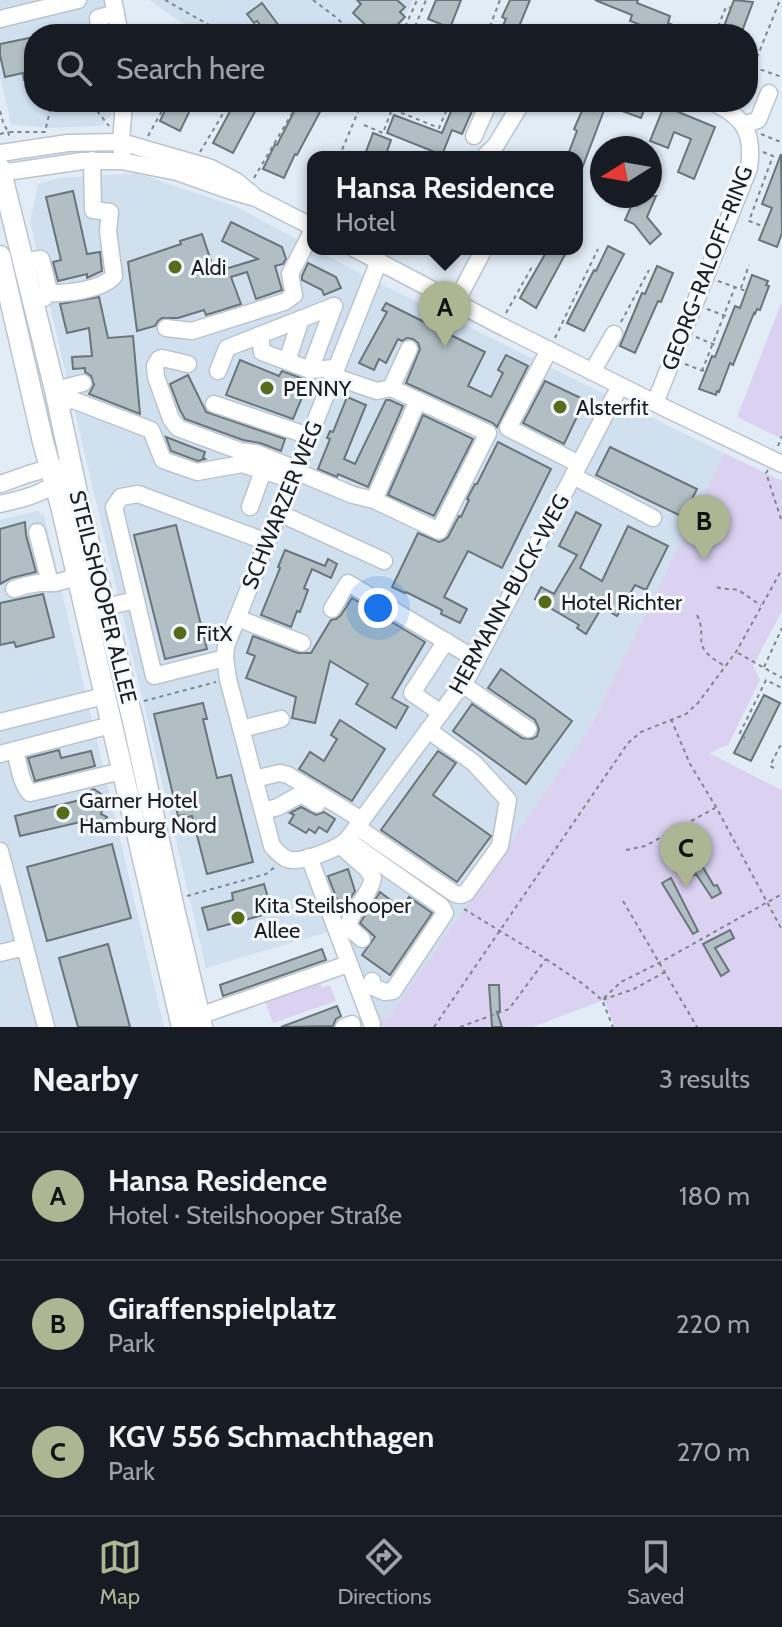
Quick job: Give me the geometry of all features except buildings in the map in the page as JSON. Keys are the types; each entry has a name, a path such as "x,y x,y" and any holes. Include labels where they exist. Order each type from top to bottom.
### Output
{"main road":[{"name":"STEILSHOOPER ALLEE","path":"2,162 133,721 172,900 194,1023"},
{"name":"STEILSHOOPER ALLEE","path":"0,256 122,771 194,1023"}],"street":[{"path":"0,19 78,0"},
{"path":"99,24 98,18 114,6"},
{"path":"731,112 744,127 758,120 769,93"},
{"path":"122,161 123,112"},
{"path":"474,136 485,112"},
{"path":"490,151 516,112"},
{"name":"GEORG-RALOFF-RING","path":"655,403 746,176 751,147 744,127"},
{"path":"2,162 68,143 121,142 194,163 228,190 252,194 307,226"},
{"path":"153,167 170,155"},
{"path":"48,293 62,294 107,283 114,276 108,231 110,212 93,210 92,160"},
{"path":"2,162 122,161 211,176"},
{"path":"166,328 192,331 284,302 294,295 290,274 307,241"},
{"path":"367,255 592,372 777,462"},
{"path":"382,263 389,255"},
{"path":"456,302 481,255"},
{"path":"23,261 41,259 48,293"},
{"name":"SCHWARZER WEG","path":"285,858 272,846 228,679 226,646 335,372 382,263"},
{"path":"35,309 48,293"},
{"path":"218,371 227,348 334,306 310,370"},
{"path":"287,361 301,319"},
{"path":"592,372 614,334"},
{"path":"188,364 162,358 155,366 156,377 174,424 240,451 256,453 295,473 374,500 439,531 488,433 391,388 377,391 335,372 310,370 262,352 260,335"},
{"path":"391,388 409,349"},
{"path":"549,350 508,428 653,518"},
{"path":"57,397 83,383"},
{"name":"HERMANN-BUCK-WEG","path":"352,832 477,660 620,386"},
{"path":"57,397 73,400 151,430 163,460 197,472 242,464 263,471 295,473"},
{"path":"374,500 418,400"},
{"path":"214,404 309,436"},
{"path":"0,484 34,474 52,476 73,471"},
{"path":"250,507 263,471"},
{"path":"0,504 31,496 52,476"},
{"path":"225,658 154,676 114,507 121,497 138,494 267,542"},
{"path":"279,513 384,561"},
{"path":"37,532 50,583"},
{"path":"14,589 77,577"},
{"path":"332,609 348,583 477,660"},
{"path":"105,607 136,600"},
{"path":"237,618 302,643"},
{"path":"441,713 412,693 446,641"},
{"path":"462,684 528,729"},
{"path":"0,722 104,696"},
{"path":"241,729 281,719"},
{"path":"111,725 8,752 30,793 122,771"},
{"path":"263,811 278,807 301,794 352,832 455,894 466,893 500,846 508,800 474,763 428,730"},
{"path":"254,779 280,773 288,775 441,906 445,913 393,991 385,992 373,987 372,981"},
{"path":"285,858 309,857 352,832"},
{"path":"352,832 373,878 365,898 348,921 348,927 362,939"},
{"path":"0,851 46,1027"},
{"path":"309,857 372,1024"},
{"path":"0,953 25,947"},
{"path":"194,1023 348,964"}],"path":[{"path":"165,0 207,24"},
{"path":"313,0 343,24"},
{"path":"406,24 417,0"},
{"path":"416,24 426,0 435,4"},
{"path":"758,55 780,0"},
{"path":"490,24 500,1 508,5"},
{"path":"719,24 726,7 731,8"},
{"path":"758,69 782,77"},
{"path":"0,111 8,132 2,162"},
{"path":"0,134 45,132 50,112"},
{"path":"142,148 162,112"},
{"path":"194,163 224,112"},
{"path":"252,194 293,112"},
{"path":"342,151 358,112"},
{"path":"364,125 383,133 391,112"},
{"path":"399,112 439,128 446,112"},
{"path":"744,127 782,140"},
{"path":"751,147 780,158"},
{"path":"765,227 749,221 773,156"},
{"path":"761,188 767,190"},
{"path":"549,350 598,249"},
{"path":"499,325 533,265"},
{"path":"740,289 749,265"},
{"path":"614,334 649,270"},
{"path":"706,277 746,291"},
{"path":"673,360 704,371 735,287"},
{"path":"695,304 731,318"},
{"path":"684,332 720,347"},
{"path":"777,462 766,473 782,522"},
{"path":"434,1027 628,743 641,732 686,714 698,703 736,652 782,569"},
{"path":"717,587 722,590 736,589 762,606"},
{"path":"697,615 700,620 700,643 708,656 724,666"},
{"path":"763,668 782,628"},
{"path":"736,652 782,678"},
{"path":"139,703 228,679"},
{"path":"745,738 739,735 766,680 782,688"},
{"path":"752,709 758,713"},
{"path":"671,718 690,764 782,930"},
{"path":"774,768 770,766 780,746 782,748"},
{"path":"626,850 645,846 716,807"},
{"path":"185,896 266,874 285,858"},
{"path":"602,1000 621,982 782,894"},
{"path":"623,901 697,1027"},
{"path":"500,932 546,959 602,1000 613,1027"},
{"path":"460,1027 509,1009 546,959"},
{"path":"602,1000 634,989 665,972"}],"shaded area":[{"path":"0,0 106,0 110,24 24,24 24,112 111,112 102,126 47,128 11,124 0,76"},
{"path":"149,0 413,0 402,24 184,24"},
{"path":"137,173 237,207 307,245 307,255 326,255 724,453 591,726 388,1018 372,1024 335,930 206,968 30,222 38,184 60,178"},
{"path":"782,301 782,439 737,417"},
{"path":"724,453 782,481 782,611 753,666 760,680 728,745 709,753 782,790 782,1027 615,1027 604,1000 533,1027 363,1027 388,1018 591,726"},
{"path":"36,511 44,515 164,1027 0,1027 0,520"},
{"path":"319,979 322,988 330,985 336,1001 273,1023 264,998"}],"place":[{"name":"Aldi","path":"175,267"},
{"name":"Hansa Residence","path":"445,347"},
{"name":"PENNY","path":"267,388"},
{"name":"Alsterfit","path":"560,407"},
{"name":"Giraffenspielplatz","path":"704,561"},
{"name":"Hotel Richter","path":"545,602"},
{"name":"FitX","path":"180,633"},
{"name":"Garner Hotel Hamburg Nord","path":"63,813"},
{"name":"KGV 556 Schmachthagen","path":"686,888"},
{"name":"Kita Steilshooper Allee","path":"238,918"}]}
